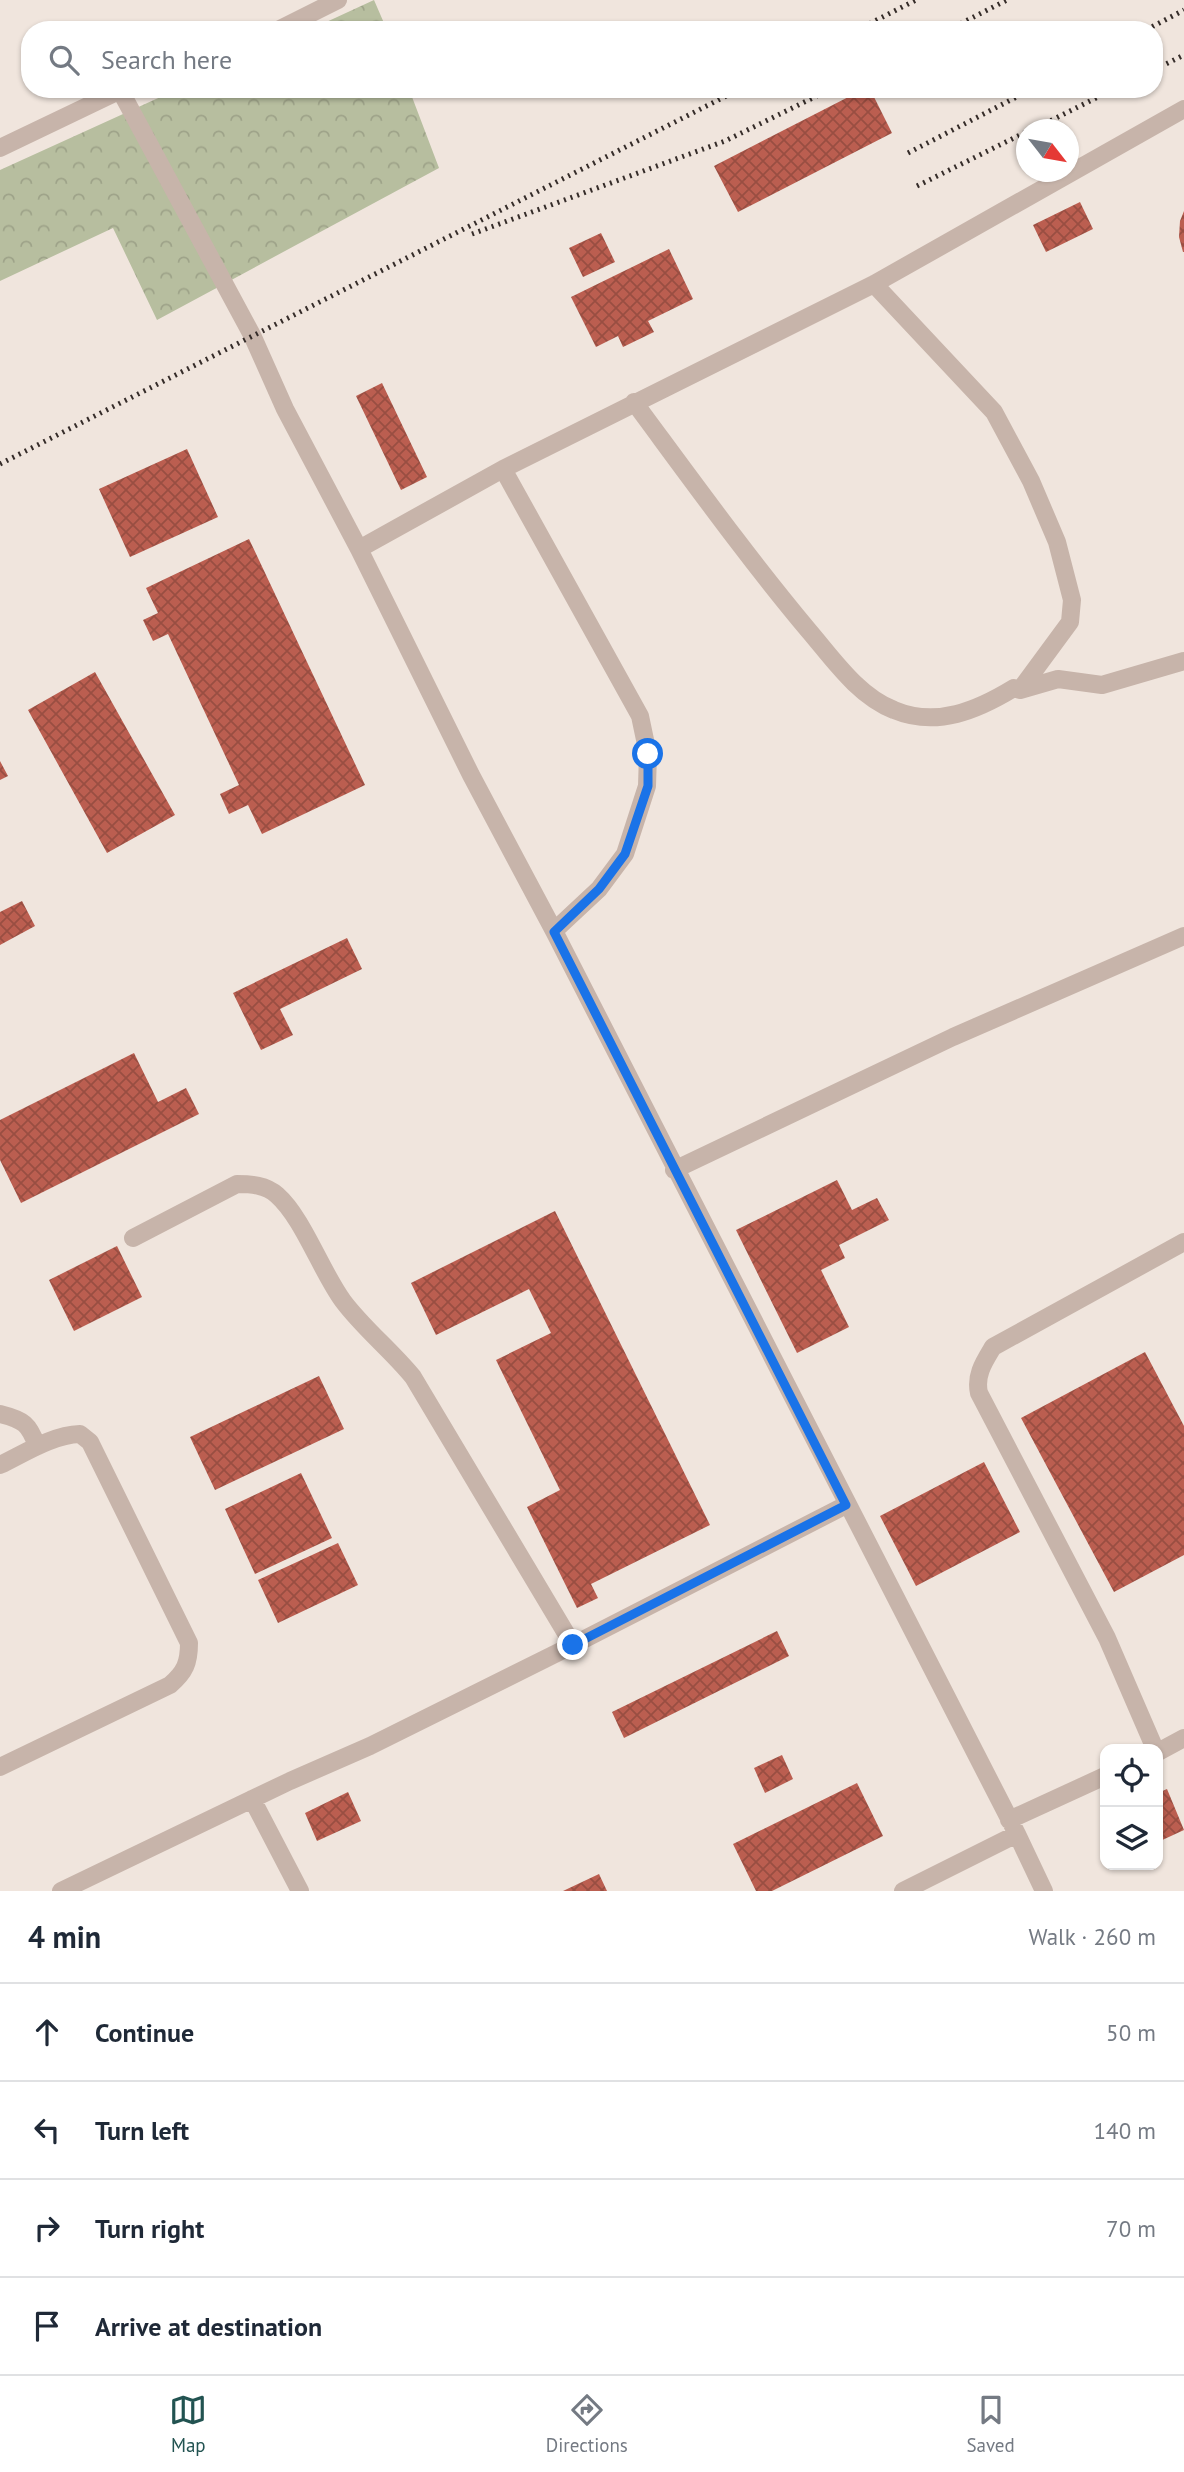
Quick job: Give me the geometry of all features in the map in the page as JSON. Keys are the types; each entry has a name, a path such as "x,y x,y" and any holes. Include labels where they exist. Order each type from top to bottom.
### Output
{"lane":[{"path":"296,21 338,0"},
{"path":"0,148 105,98"},
{"path":"126,98 251,335 285,409 359,549 471,775 554,932 1044,1891"},
{"path":"359,549 503,469 874,284 1184,109"},
{"path":"874,284 993,412 1031,481 1057,542 1072,600 1070,622 1020,690"},
{"path":"634,402 761,573 846,674 870,696 893,710 913,716 960,715 986,705 1014,688 1020,690 1058,679 1102,685 1184,661"},
{"path":"503,469 640,716 648,754 648,786 625,854 599,889 554,932"},
{"path":"674,1170 953,1037 1184,936"},
{"path":"133,1238 237,1184 254,1184 276,1193 288,1208 342,1300 394,1353 413,1377 573,1645"},
{"path":"1153,1744 1107,1638 977,1385 979,1372 993,1347 1184,1242"},
{"path":"0,1415 22,1421 30,1429 37,1446"},
{"path":"0,1465 37,1446 69,1434 80,1434 90,1442 189,1643 189,1658 180,1676 170,1685 0,1767"},
{"path":"61,1891 252,1798 370,1746 846,1505"},
{"path":"1163,1748 1184,1738"},
{"path":"903,1891 1100,1779"},
{"path":"252,1798 300,1891"}],"green space":[{"path":"374,0 383,21 328,21"},
{"path":"158,98 412,98 439,168 157,320 113,228 0,281 0,170"}],"building":[{"path":"846,98 874,98 892,133 738,212 714,166"},
{"path":"1080,202 1093,229 1046,252 1033,225"},
{"path":"1184,211 1184,252 1183,252 1179,237"},
{"path":"601,233 615,262 583,277 569,248"},
{"path":"669,249 693,299 648,321 654,332 623,347 618,336 596,347 571,297"},
{"path":"382,383 427,477 401,490 356,396"},
{"path":"187,449 218,517 130,557 99,489"},
{"path":"249,539 365,785 262,834 248,805 229,814 220,794 239,785 168,634 153,641 143,620 158,613 146,588"},
{"path":"95,672 175,815 107,853 28,710"},
{"path":"0,761 8,776 0,780"},
{"path":"22,901 35,926 0,945 0,912"},
{"path":"347,938 362,969 280,1009 293,1035 261,1050 233,993"},
{"path":"134,1053 158,1102 186,1088 199,1114 21,1203 0,1160 0,1120"},
{"path":"837,1180 852,1210 877,1198 889,1220 839,1245 845,1258 821,1270 849,1327 797,1353 736,1230"},
{"path":"555,1211 710,1525 591,1584 598,1598 577,1608 527,1507 560,1490 496,1360 551,1333 529,1289 436,1335 411,1283"},
{"path":"117,1246 142,1297 74,1331 49,1280"},
{"path":"1145,1352 1184,1426 1184,1555 1114,1592 1021,1418"},
{"path":"319,1376 344,1429 215,1490 190,1437"},
{"path":"984,1462 1020,1532 916,1586 880,1516"},
{"path":"301,1473 332,1538 255,1574 225,1509"},
{"path":"338,1543 358,1585 278,1623 258,1580"},
{"path":"777,1631 789,1656 624,1738 612,1712"},
{"path":"782,1755 793,1779 765,1793 754,1768"},
{"path":"857,1783 883,1836 772,1891 756,1891 733,1844"},
{"path":"1167,1789 1184,1830 1163,1840 1163,1807 1163,1791"},
{"path":"348,1792 361,1821 317,1841 305,1813"},
{"path":"599,1874 607,1891 563,1891"}],"railway":[{"path":"875,21 916,0"},
{"path":"966,21 1007,0"},
{"path":"1163,21 1184,10"},
{"path":"1163,66 1184,55"},
{"path":"0,464 722,98"},
{"path":"472,234 725,141 813,98"},
{"path":"908,153 1015,98"},
{"path":"1054,119 1096,98"},
{"path":"917,186 1016,137"}],"route":[{"path":"573,1645 846,1505 554,932 599,889 625,854 648,786 648,754"}]}
